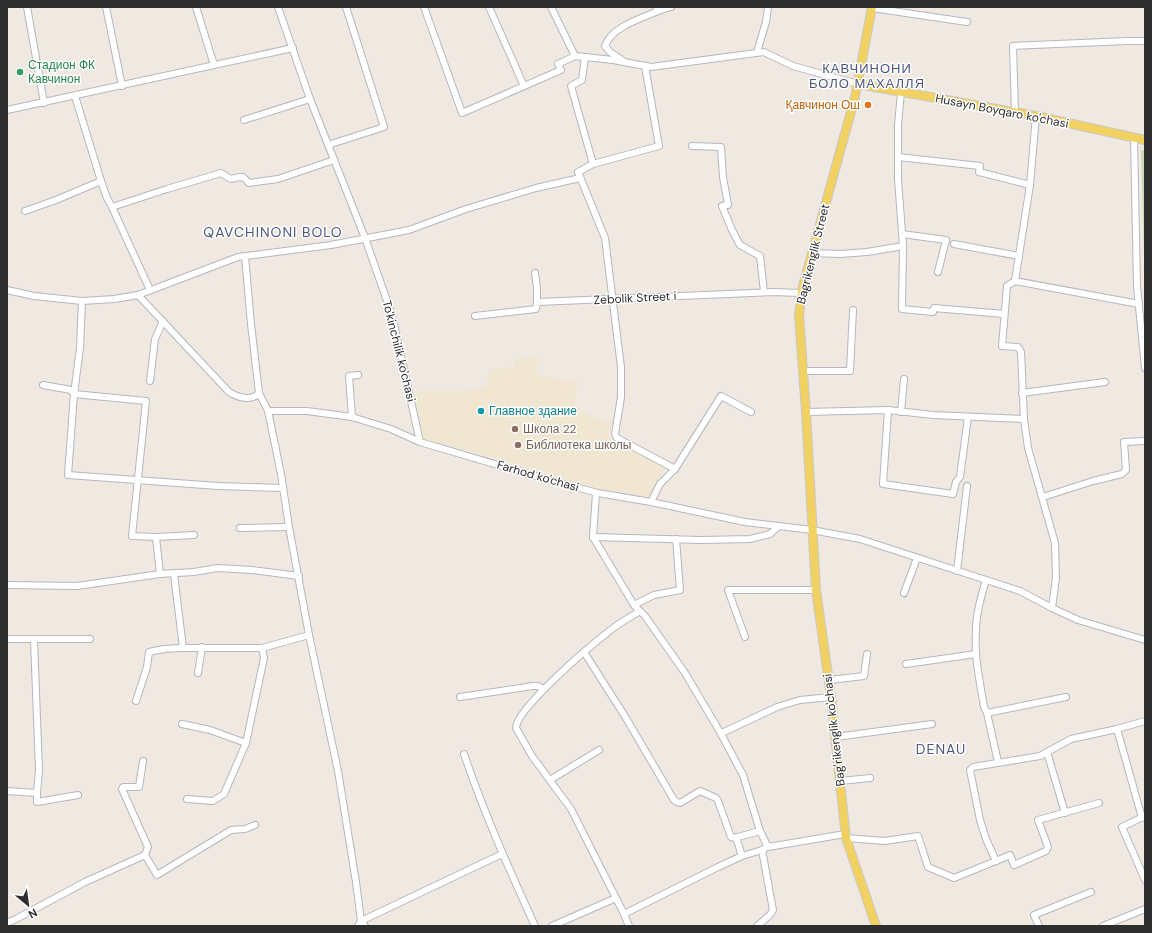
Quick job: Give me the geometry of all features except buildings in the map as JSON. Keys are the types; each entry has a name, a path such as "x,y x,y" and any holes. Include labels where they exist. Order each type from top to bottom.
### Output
{"main road":[{"name":"Bagrikenglik Street","path":"812,530 799,316 801,293 858,84 872,8"},
{"name":"Husayn Boyqaro ko'chasi","path":"858,84 1036,116 1145,140"},
{"name":"Bag'rikenglik ko'chasi","path":"812,530 816,590 836,737 846,836 876,926"}],"street":[{"path":"27,7 44,103"},
{"path":"106,7 122,86"},
{"path":"196,7 214,66"},
{"name":"To'kinchilik ko'chasi","path":"278,7 310,99 365,238 392,315 420,442"},
{"path":"328,145 384,127 346,7"},
{"path":"424,7 462,113 561,70 558,64 575,56 626,62 651,67 764,52 793,66 858,84"},
{"path":"489,7 524,86"},
{"path":"551,7 575,56"},
{"path":"626,62 610,52 605,46 607,40 614,33 630,23 657,9 671,7"},
{"path":"757,52 766,22 768,7"},
{"path":"872,8 967,22"},
{"path":"1015,113 1013,46 1145,41"},
{"path":"7,110 293,48"},
{"path":"585,57 582,80 571,86 593,164"},
{"path":"645,66 659,146 593,164 578,172 605,238 621,367 622,397 615,434 617,438 674,469"},
{"path":"901,92 898,125 898,179 903,246 902,309 933,312 934,308 1004,314"},
{"path":"75,96 107,198 150,290"},
{"path":"244,120 310,99"},
{"path":"1015,281 1030,185 1036,116"},
{"path":"1134,138 1137,286 1145,368"},
{"path":"692,146 721,147 723,177 728,205 722,206 724,213 740,245 760,256 764,292"},
{"path":"898,157 980,166 979,172 1030,185"},
{"path":"112,207 221,173 228,179 232,180 243,177 249,183 278,180 334,160"},
{"path":"7,290 40,297 82,301 114,299 138,295 238,257 331,245 409,230 466,209 529,190 580,178"},
{"path":"25,211 101,181"},
{"path":"902,234 946,240 938,272"},
{"path":"954,244 1019,256"},
{"path":"812,253 860,253 903,246"},
{"path":"245,256 259,394 268,411 281,474 282,488 309,635 338,771 356,882 361,924 502,854"},
{"path":"535,273 537,302"},
{"path":"1052,608 1056,578 1055,543 1028,448 1022,393 1021,352 1018,347 1002,346 1007,286 1015,281 1139,304"},
{"name":"Zebolik Street i","path":"475,316 536,309 537,302 764,292 801,293"},
{"path":"138,295 192,351 228,392 245,398 252,398 259,394"},
{"path":"82,301 80,348 74,394 68,475 218,486 282,488"},
{"path":"803,371 850,371 853,310"},
{"path":"150,381 155,339 162,321"},
{"path":"352,417 349,376 358,375"},
{"path":"901,412 904,380"},
{"path":"1022,393 1105,382"},
{"path":"43,384 71,390 74,394 146,401 132,536 156,537 194,535"},
{"path":"651,502 660,484 674,469 721,396 751,412"},
{"path":"806,412 888,410 968,417 1024,419"},
{"path":"888,410 883,484 953,494 956,482 960,477 968,417"},
{"name":"Farhod ko'chasi","path":"268,411 307,411 352,417 391,429 420,442 548,480 596,492 745,522 812,530 860,539 1020,591 1078,620 1145,640"},
{"path":"1043,497 1093,481 1122,474 1126,470 1124,442 1145,441"},
{"path":"957,570 967,486"},
{"path":"596,492 593,536 634,605 640,610 686,673 720,732 743,775 760,831 768,847"},
{"path":"593,536 676,539 750,539 770,534 779,526"},
{"path":"240,528 289,527"},
{"path":"156,537 160,574"},
{"path":"634,605 654,595 680,590 676,539"},
{"path":"904,593 918,558"},
{"path":"7,585 32,587 77,586 160,574 174,574 217,568 252,570 299,576"},
{"path":"174,574 183,648"},
{"path":"986,580 979,604 976,630 976,654 984,707 987,713 998,762"},
{"path":"745,638 728,590 816,590"},
{"path":"629,926 571,809 525,745 516,728 516,724 520,716 543,689 607,632 640,610"},
{"path":"136,701 147,667 148,652 183,648 262,648 309,635"},
{"path":"7,639 90,639"},
{"path":"34,640 39,770 37,802 78,795"},
{"path":"198,673 202,648"},
{"path":"187,799 213,801 224,794 246,743 264,658 262,648"},
{"path":"584,652 626,718 674,800 680,803 700,791 716,798 731,837 760,831"},
{"path":"829,680 864,676 867,654"},
{"path":"906,664 976,654"},
{"path":"460,697 533,686 538,686 543,689"},
{"path":"720,732 724,732 777,707 800,700 831,697"},
{"path":"987,713 1066,697"},
{"path":"996,861 986,839 980,820 970,770 973,767 1040,756 1071,739 1145,720"},
{"path":"182,724 210,730 246,743"},
{"path":"836,737 932,724"},
{"path":"1117,728 1144,817 1122,827 1145,880"},
{"path":"550,780 598,750"},
{"path":"1047,752 1065,813"},
{"path":"464,754 502,854 535,926"},
{"path":"7,923 85,882 145,855 148,847 122,789 123,787 139,787 143,761"},
{"path":"841,781 870,778"},
{"path":"7,791 37,793"},
{"path":"624,914 742,856 768,847 846,836 885,840 918,836 928,867 954,878 1010,855 1014,865 1046,851 1048,847 1038,820 1099,803"},
{"path":"145,855 157,875 231,830 245,829 255,825"},
{"path":"736,837 742,856"},
{"path":"757,926 770,915 772,910 762,850"},
{"path":"1039,926 1034,915 1091,892"},
{"path":"552,926 616,898"},
{"path":"1103,926 1145,909"}],"shaded area":[{"name":"Школа 22","path":"537,357 537,375 578,382 574,405 592,417 612,422 609,437 666,467 650,499 564,480 500,459 422,439 414,391 466,391 485,387 490,369 514,367 515,359"}],"green space":[{"path":"1141,150 1145,150 1145,295"}],"place":[{"name":"Стадион ФК Кавчинон","path":"20,72"},
{"name":"Қавчинон Ош","path":"868,105"},
{"name":"Главное здание","path":"481,411"},
{"name":"Школа 22","path":"515,429"},
{"name":"Библиотека школы","path":"518,445"}],"district":[{"name":"КАВЧИНОНИ БОЛО МАХАЛЛЯ","path":"867,76"},
{"name":"QAVCHINONI BOLO","path":"273,232"},
{"name":"DENAU","path":"941,749"}]}
